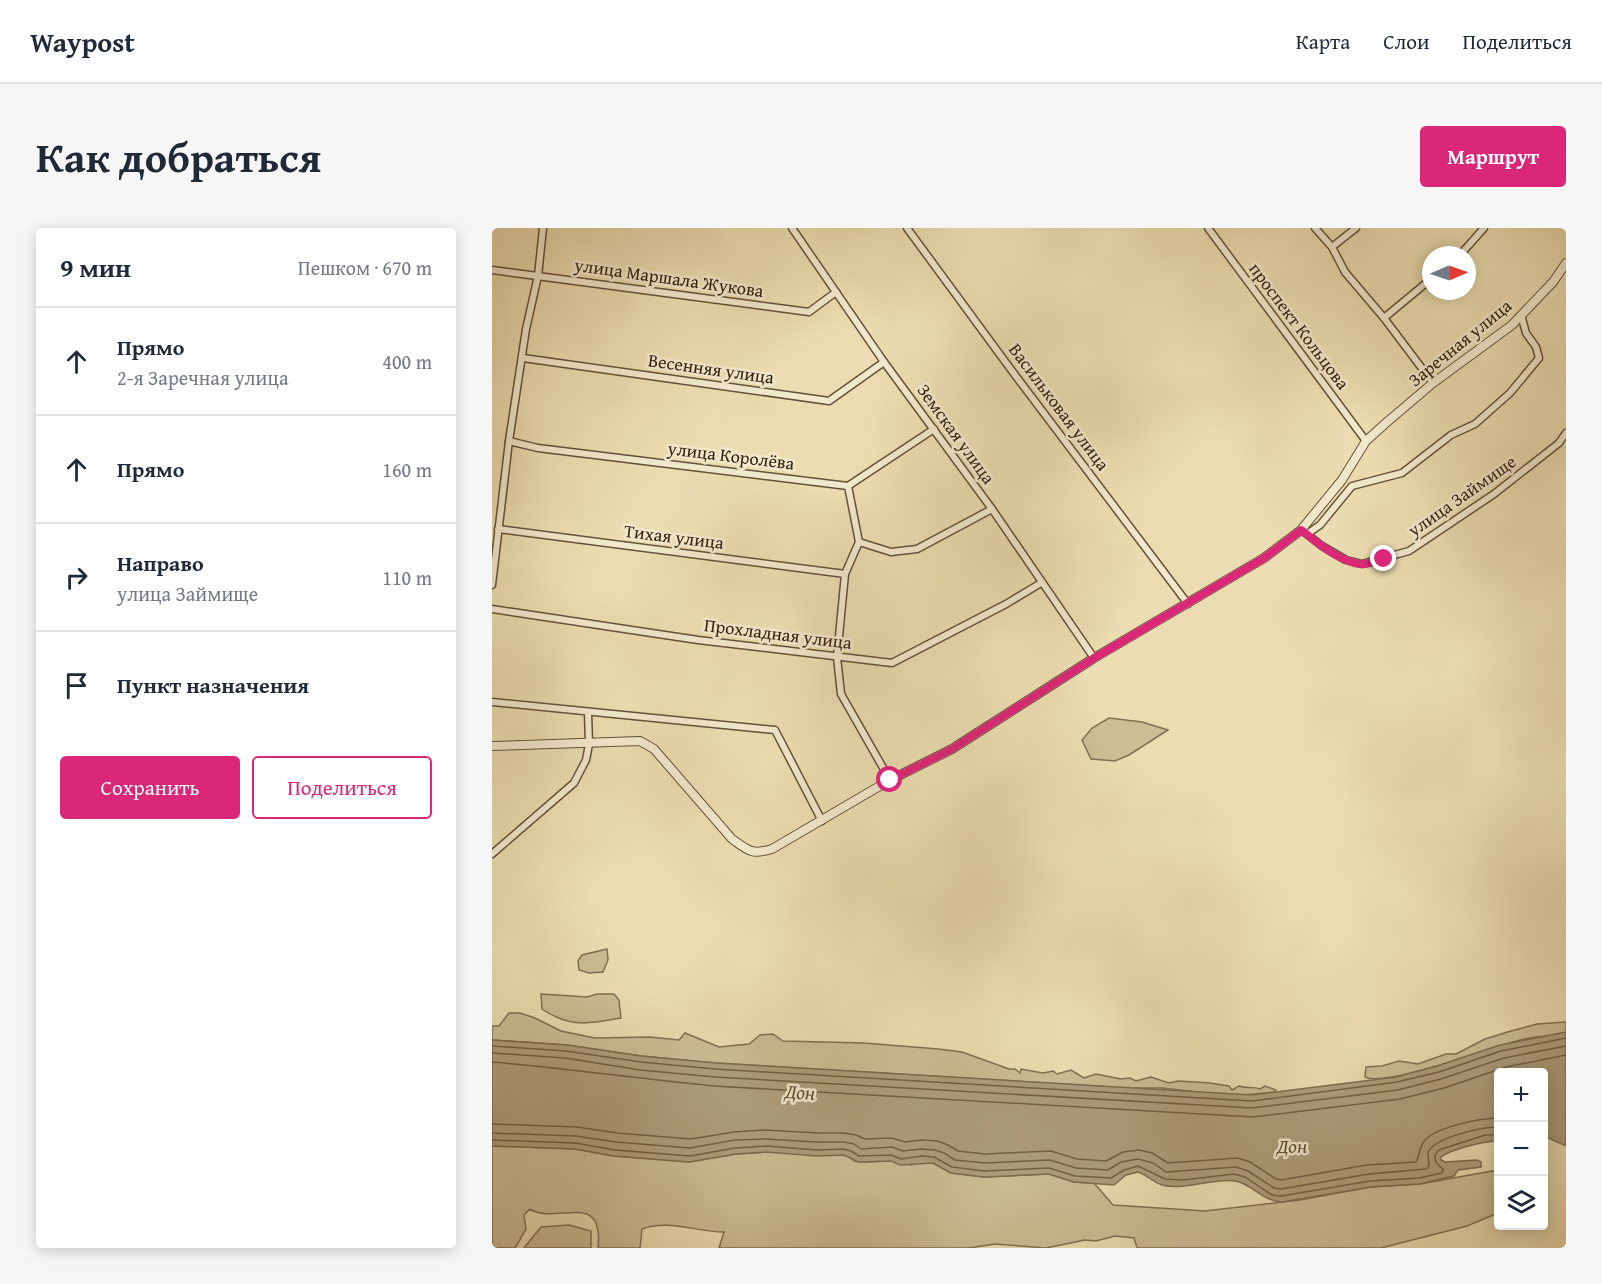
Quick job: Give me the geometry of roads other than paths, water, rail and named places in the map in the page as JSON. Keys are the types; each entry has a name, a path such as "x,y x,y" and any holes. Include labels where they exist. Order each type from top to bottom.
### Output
{"street":[{"path":"492,585 509,441 526,329 538,276 543,228"},
{"name":"Земская улица","path":"792,228 884,362 992,509 1094,658"},
{"name":"Васильковая улица","path":"907,228 1188,604"},
{"name":"проспект Кольцова","path":"1208,228 1366,441"},
{"path":"1315,228 1332,247 1345,272 1384,318 1433,383"},
{"path":"1332,247 1356,228"},
{"path":"1468,246 1484,228"},
{"name":"Заречная улица","path":"589,744 640,741 654,749 732,839 744,848 757,853 772,849 890,780 952,749 1094,658 1188,604 1304,532 1342,480 1366,441 1433,383 1512,324 1553,282 1566,263"},
{"name":"улица Маршала Жукова","path":"492,270 809,312 836,292"},
{"path":"1384,318 1422,286"},
{"path":"1304,532 1320,525 1352,486 1402,473 1451,435 1475,424 1510,393 1539,358 1536,346 1526,333 1521,315"},
{"name":"Весенняя улица","path":"523,358 829,400 884,362"},
{"path":"890,780 841,694 837,657 845,574 859,542 848,486 934,429"},
{"name":"улица Займище","path":"1304,532 1338,555 1362,564 1409,551 1494,494 1559,443 1566,433"},
{"name":"улица Королёва","path":"509,441 538,447 848,486"},
{"path":"859,542 891,552 917,549 992,509"},
{"name":"Тихая улица","path":"498,529 845,574"},
{"name":"Прохладная улица","path":"492,609 698,640 892,663 1006,604 1041,583"},
{"path":"492,702 775,730 822,821"},
{"path":"492,854 574,783 586,760 589,744 588,712"},
{"path":"492,746 589,744"}],"water":[{"name":"Дон","path":"1566,1032 1566,1146 1548,1138 1548,1068 1494,1068 1494,1141 1468,1146 1441,1157 1441,1160 1445,1162 1477,1160 1481,1162 1481,1167 1458,1170 1454,1176 1420,1184 1371,1187 1282,1202 1269,1199 1236,1181 1171,1186 1159,1184 1138,1172 1126,1175 1114,1185 1074,1182 1049,1174 984,1177 951,1173 933,1163 900,1165 891,1161 858,1162 844,1155 817,1156 766,1152 736,1154 689,1162 614,1156 575,1149 492,1146 492,1040 567,1045 641,1056 716,1063 1252,1095 1396,1077 1500,1045"}]}
